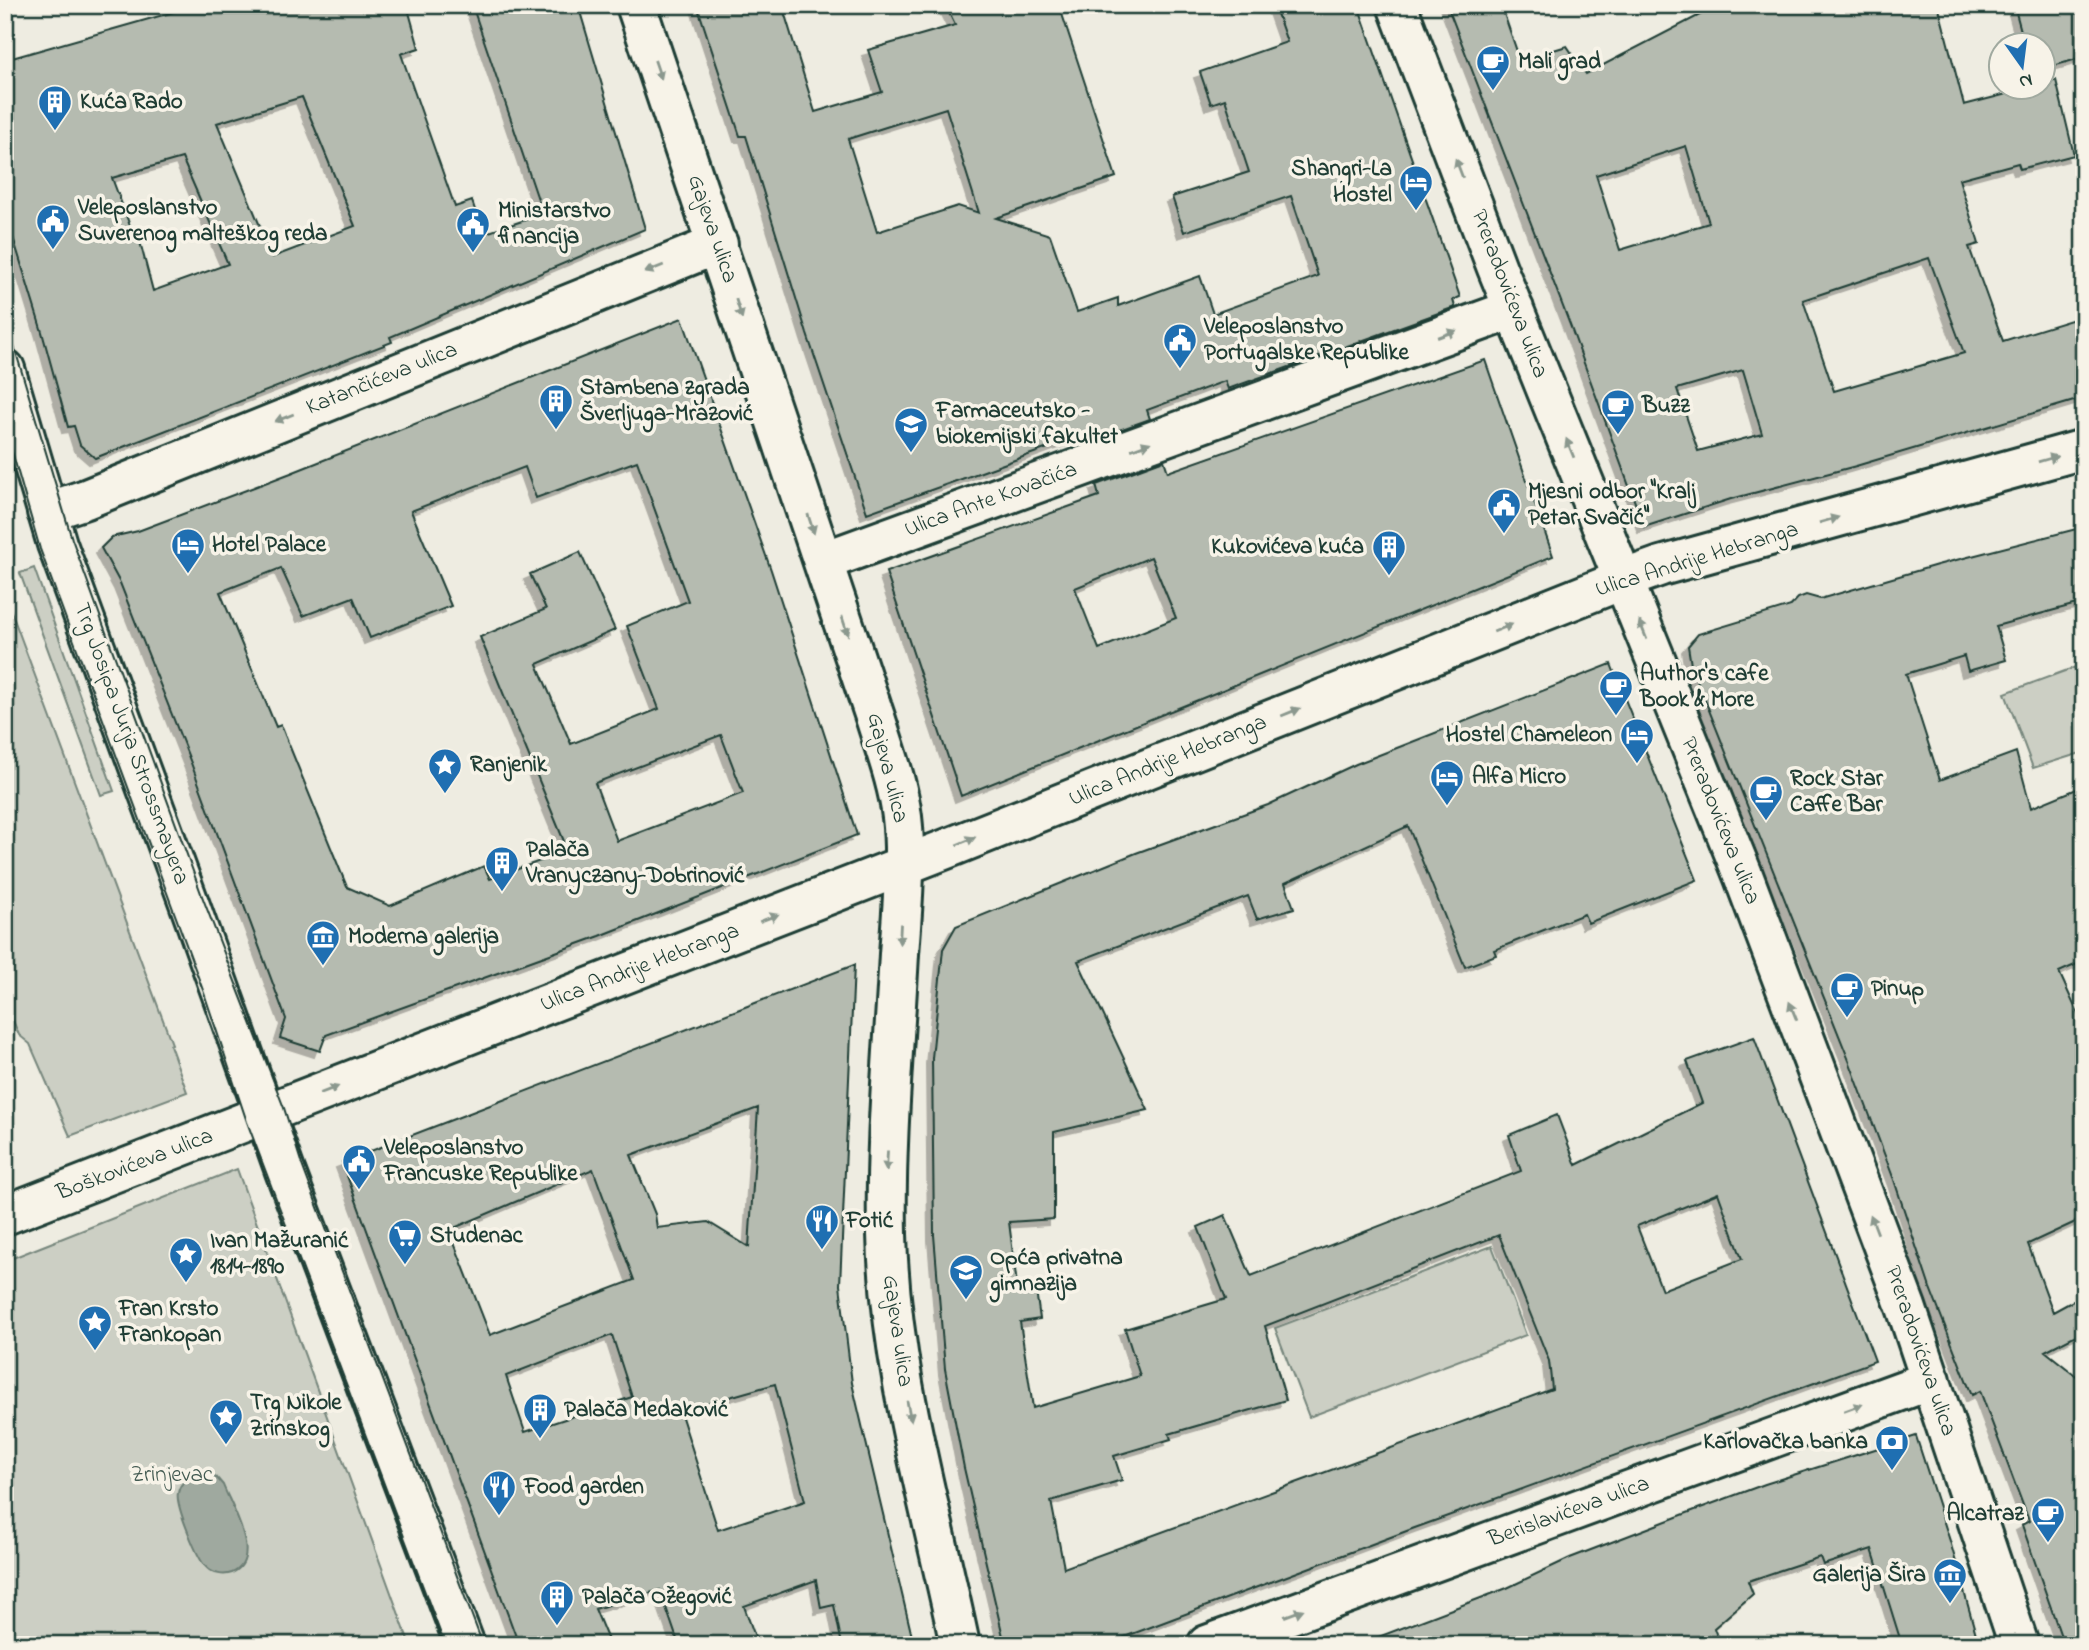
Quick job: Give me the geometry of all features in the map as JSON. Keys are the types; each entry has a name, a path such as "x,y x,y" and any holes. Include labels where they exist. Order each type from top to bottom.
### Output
{"street":[{"name":"Gajeva ulica","path":"636,5 824,561 892,772 902,816 902,866 886,1187 889,1284 919,1466 960,1645"},
{"name":"Preradovićeva ulica","path":"1397,5 1514,309 1743,875 1931,1380 2019,1645"},
{"name":"Katančićeva ulica","path":"47,512 86,499 718,244"},
{"name":"Ulica Ante Kovačića","path":"824,561 1514,309"},
{"name":"Trg Josipa Jurja Strossmayera","path":"5,369 47,512 265,1115"},
{"name":"Ulica Andrije Hebranga","path":"265,1115 1622,580 1661,566 2084,449"},
{"name":"Boškovićeva ulica","path":"5,1215 265,1115"},
{"path":"265,1115 464,1645"},
{"name":"Berislavićeva ulica","path":"1207,1645 1931,1380"}],"green space":[{"path":"34,568 114,791 101,795 20,573"},
{"path":"5,595 172,1044 170,1045 187,1092 70,1136 30,1044 19,1035 5,1002"},
{"path":"2084,664 2084,752 2033,768 2005,693"},
{"name":"Zrinjevac","path":"237,1169 410,1645 5,1645 5,1261"},
{"path":"1492,1246 1526,1335 1309,1417 1275,1328"}],"shaded area":[{"path":"202,1474 217,1478 223,1485 243,1532 245,1556 241,1566 232,1573 215,1573 209,1570 193,1544 183,1520 178,1499 181,1485 190,1477"}],"building":[{"path":"198,5 407,5 419,48 401,54 455,207 472,201 483,234 543,214 472,5 578,5 645,229 390,337 392,342 95,458 80,445 74,426 68,427 5,211 5,60","holes":["302,97 355,226 273,257 217,123","182,158 228,264 153,291 139,238 135,239 112,178"]},
{"path":"697,5 782,5 815,112 882,92 868,50 955,25 945,5 1059,5 1116,177 996,218 1050,235 1077,312 1118,298 1118,306 1200,276 1213,314 1318,276 1291,196 1184,232 1172,197 1249,172 1225,99 1211,104 1200,72 1287,42 1274,5 1358,5 1460,297 1453,300 1455,307 1228,389 1225,381 1147,410 1150,419 1086,442 1084,435 867,513 807,334 746,136 740,136","holes":["946,108 979,213 958,206 877,232 848,139"]},
{"path":"1447,5 1501,5 1520,60 1567,46 1586,74 1719,5 1938,5 1964,105 1988,99 1988,102 2058,102 2058,88 2074,155 2020,169 2018,163 1959,179 1979,244 1969,247 2003,341 2084,316 2084,398 1856,466 1731,499 1644,527","holes":["1686,146 1709,223 1620,250 1596,175","1929,258 1964,353 1834,391 1803,300","1743,370 1762,434 1698,451 1677,389"]},
{"path":"2014,5 2084,5 2084,57 2058,65 2058,32 2021,32"},
{"path":"682,318 771,570 857,835 600,936 326,1035 320,1051 280,1038 286,1019 191,763 120,583 101,548 112,537 138,531","holes":["637,461 688,601 627,626 659,709 571,744 537,664 615,630 580,552 530,574 546,609 480,637 568,851 490,879 484,866 390,906 347,887 281,725 276,727 220,592 281,568 303,616 353,597 370,638 451,606 411,511 525,467 536,498","721,735 743,793 617,841 595,783"]},
{"name":"Kukovićeva kuća","path":"1485,360 1553,556 961,796 886,572 1099,496 1096,485 1164,460 1168,472","holes":["1151,557 1176,618 1099,649 1075,588"]},
{"path":"2084,527 2084,602 1996,626 2006,660 1968,671 1964,656 1906,674 1940,780 2016,752 2031,808 2084,786 2084,961 2059,972 2084,1027 2084,1218 2028,1244 2053,1312 2084,1295 2084,1331 2045,1351 2084,1382 2084,1645 2064,1645 2022,1525 2029,1521 1980,1391 1972,1395 1930,1288 1894,1180 1850,1063 1691,665 1688,646 1698,634 1791,606 1798,598 1806,595 1820,599"},
{"path":"1611,664 1697,880 1588,923 1584,914 1494,950 1496,955 1465,967 1408,826 1285,883 1294,908 1257,919 1248,896 1078,961 1148,1110 1054,1132 1054,1219 1009,1222 1017,1285 1035,1283 1040,1319 1020,1322 1033,1408 1140,1376 1125,1329 1226,1299 1198,1227 1225,1215 1251,1276 1521,1171 1509,1135 1557,1115 1576,1165 1702,1103 1687,1061 1754,1037 1875,1361 1412,1529 1103,1645 1005,1645 964,1468 945,1369 934,1235 932,1058 943,949 956,926 1136,853 1268,805 1356,764","holes":["1718,1193 1742,1259 1662,1290 1637,1226","1499,1235 1549,1361 1552,1389 1064,1568 1051,1501 1122,1480 1114,1456 1171,1439 1169,1434 1286,1400 1265,1326"]},
{"path":"854,965 840,1285 852,1383 914,1645 842,1645 834,1605 821,1608 816,1580 744,1606 758,1645 679,1645 660,1590 595,1609 610,1645 519,1645 342,1162","holes":["758,1108 749,1247 708,1222 657,1228 655,1214 631,1155","593,1169 634,1280 490,1335 449,1230","612,1335 632,1397 525,1432 506,1376","775,1384 805,1501 718,1530 680,1411"]},
{"path":"1916,1436 1950,1541 1979,1645 1902,1645 1872,1549 1823,1565 1820,1557 1748,1581 1753,1594 1714,1628 1720,1645 1366,1645 1365,1642 1507,1588 1570,1558 1695,1510 1765,1484"}],"tram line":[{"path":"5,316 72,539 202,896 284,1108 302,1165 483,1645"},
{"path":"5,427 40,549 204,993 247,1122 445,1645"}],"place":[{"name":"Mali grad","path":"1493,92"},
{"name":"Kuća Rado","path":"55,132"},
{"name":"Shangri-La Hostel","path":"1416,212"},
{"name":"Veleposlanstvo Suverenog malteškog reda","path":"53,251"},
{"name":"Ministarstvo financija","path":"473,254"},
{"name":"Veleposlanstvo Portugalske Republike","path":"1180,370"},
{"name":"Stambena zgrada Šverljuga-Mrazović","path":"556,431"},
{"name":"Buzz","path":"1618,436"},
{"name":"Farmaceutsko - biokemijski fakultet","path":"911,454"},
{"name":"Mjesni odbor \"Kralj Petar Svačić\"","path":"1504,535"},
{"name":"Hotel Palace","path":"188,575"},
{"name":"Kukovićeva kuća","path":"1389,577"},
{"name":"Author's cafe Book & More","path":"1616,717"},
{"name":"Hostel Chameleon","path":"1637,765"},
{"name":"Ranjenik","path":"445,795"},
{"name":"Alfa Micro","path":"1447,807"},
{"name":"Rock Star Caffe Bar","path":"1766,822"},
{"name":"Palača Vranyczany-Dobrinović","path":"502,893"},
{"name":"Moderna galerija","path":"323,967"},
{"name":"Pinup","path":"1847,1019"},
{"name":"Veleposlanstvo Francuske Republike","path":"359,1191"},
{"name":"Fotić","path":"822,1251"},
{"name":"Studenac","path":"405,1266"},
{"name":"Ivan Mažuranić 1814-1890","path":"186,1284"},
{"name":"Opća privatna gimnazija","path":"966,1301"},
{"name":"Fran Krsto Frankopan","path":"95,1352"},
{"name":"Palača Medaković","path":"540,1440"},
{"name":"Trg Nikole Zrinskog","path":"226,1446"},
{"name":"Karlovačka banka","path":"1892,1472"},
{"name":"Food garden","path":"499,1517"},
{"name":"Alcatraz","path":"2048,1544"},
{"name":"Galerija Šira","path":"1950,1605"},
{"name":"Palača Ožegović","path":"557,1627"}]}
